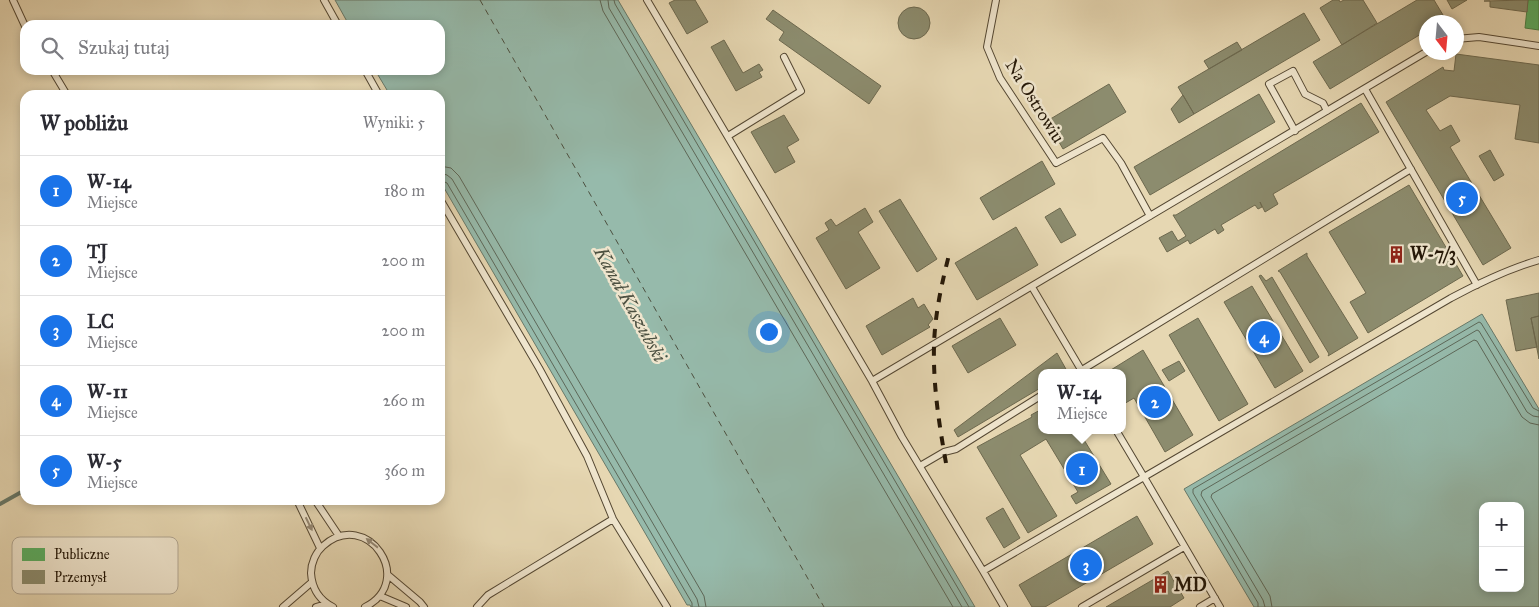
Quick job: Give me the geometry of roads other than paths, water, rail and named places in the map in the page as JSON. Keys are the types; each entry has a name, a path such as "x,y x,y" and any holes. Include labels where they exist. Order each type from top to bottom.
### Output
{"lane":[{"path":"12,0 22,20"},
{"path":"324,0 335,20"},
{"path":"647,0 1004,607"},
{"name":"Na Ostrowiu","path":"996,0 987,47 1000,78 1056,163 1103,138 1121,163 1150,216"},
{"path":"1464,38 1479,37 1539,46"},
{"path":"872,381 1419,56"},
{"path":"728,136 801,91 784,57"},
{"path":"1295,130 1270,84 1293,71 1305,94 1323,103 1327,111"},
{"path":"55,75 64,90"},
{"path":"367,75 376,90"},
{"path":"1366,88 1477,284"},
{"path":"1085,369 1411,169"},
{"path":"445,208 539,368 587,456 613,519 667,607"},
{"path":"983,571 1477,284 1524,264 1539,260"},
{"path":"1032,287 1078,369"},
{"path":"920,466 944,452 956,449 1038,398"},
{"path":"1118,434 1220,607"},
{"path":"299,505 320,548"},
{"path":"318,505 339,536"},
{"path":"477,607 488,595 613,519"},
{"path":"333,607 326,604 315,590 311,570 314,558 320,548 329,541 339,536 357,536 374,543 382,552 388,576 380,596 366,607"},
{"path":"1082,607 1184,547"},
{"path":"388,576 424,607"},
{"path":"283,607 312,582"},
{"path":"380,596 406,607"},
{"path":"1200,607 1214,598"},
{"path":"316,607 326,604"}],"water":[{"name":"Kanał Kaszubski","path":"335,0 618,0 975,607 691,607 687,605 445,190 445,90 387,90 378,75 445,75 445,20 346,20"},
{"path":"1482,314 1539,409 1539,607 1254,607 1184,489"}],"waterway":[{"path":"0,504 20,493"}],"railway":[{"path":"946,463 934,375 934,345 939,298 950,251"}],"place":[{"name":"W-5","path":"1462,198"},
{"name":"W-7/3","path":"1396,254"},
{"name":"W-11","path":"1264,337"},
{"name":"TJ","path":"1155,402"},
{"name":"W-14","path":"1082,469"},
{"name":"LC","path":"1086,565"},
{"name":"MD","path":"1160,585"}]}
